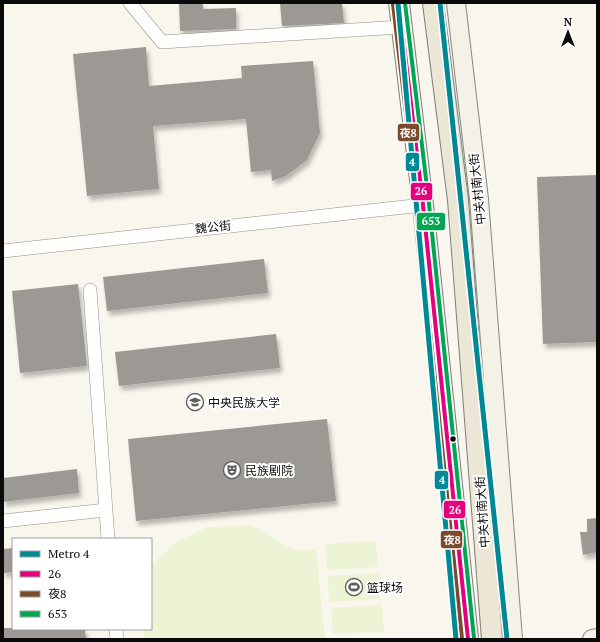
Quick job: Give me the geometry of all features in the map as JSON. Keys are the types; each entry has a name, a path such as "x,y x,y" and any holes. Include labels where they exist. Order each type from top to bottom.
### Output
{"main road":[{"path":"399,3 423,205 468,639"},
{"name":"中关村南大街","path":"433,3 458,200 492,639"}],"street":[{"path":"130,3 162,42 401,27"},
{"name":"中关村南大街","path":"456,3 479,198 513,639"},
{"name":"魏公街","path":"3,251 423,205"},
{"path":"90,290 108,538"},
{"path":"3,521 106,510"},
{"path":"592,639 597,638"}],"green space":[{"path":"251,525 293,550 316,550 325,639 144,639 143,630 152,630 152,564 175,543 208,527"},
{"name":"篮球场","path":"376,541 378,567 327,570 325,544"},
{"name":"篮球场","path":"379,573 380,599 329,602 328,576"},
{"name":"篮球场","path":"382,605 384,632 333,634 331,608"}],"building":[{"path":"179,3 203,3 203,9 236,8 236,29 180,31"},
{"path":"280,3 342,3 344,23 282,26"},
{"path":"146,47 149,86 242,78 241,66 313,61 320,133 307,160 286,176 272,181 271,170 251,172 246,119 153,126 159,189 87,196 73,54"},
{"path":"597,175 597,342 543,344 537,177"},
{"path":"264,259 268,293 107,311 103,277"},
{"path":"78,284 87,366 20,373 12,291"},
{"path":"276,334 280,368 119,386 115,352"},
{"name":"民族剧院","path":"327,419 336,501 136,521 128,439"},
{"path":"77,469 79,493 3,502 3,478"},
{"path":"597,518 597,552 583,555 580,532 587,532 587,519"},
{"path":"12,548 12,572 3,573 3,549"},
{"path":"3,628 12,628 12,630 85,630 86,639 3,639"}],"metro line":[{"name":"4","path":"398,3 456,639"},
{"name":"4","path":"440,3 507,639"}],"transit line":[{"name":"26","path":"399,3 423,205 468,639"},
{"name":"653","path":"405,3 429,204 474,638"},
{"name":"夜8","path":"393,4 417,206 462,639"}],"place":[{"name":"中央民族大学","path":"195,402"},
{"name":"民族剧院","path":"232,470"},
{"name":"篮球场","path":"354,587"}]}
